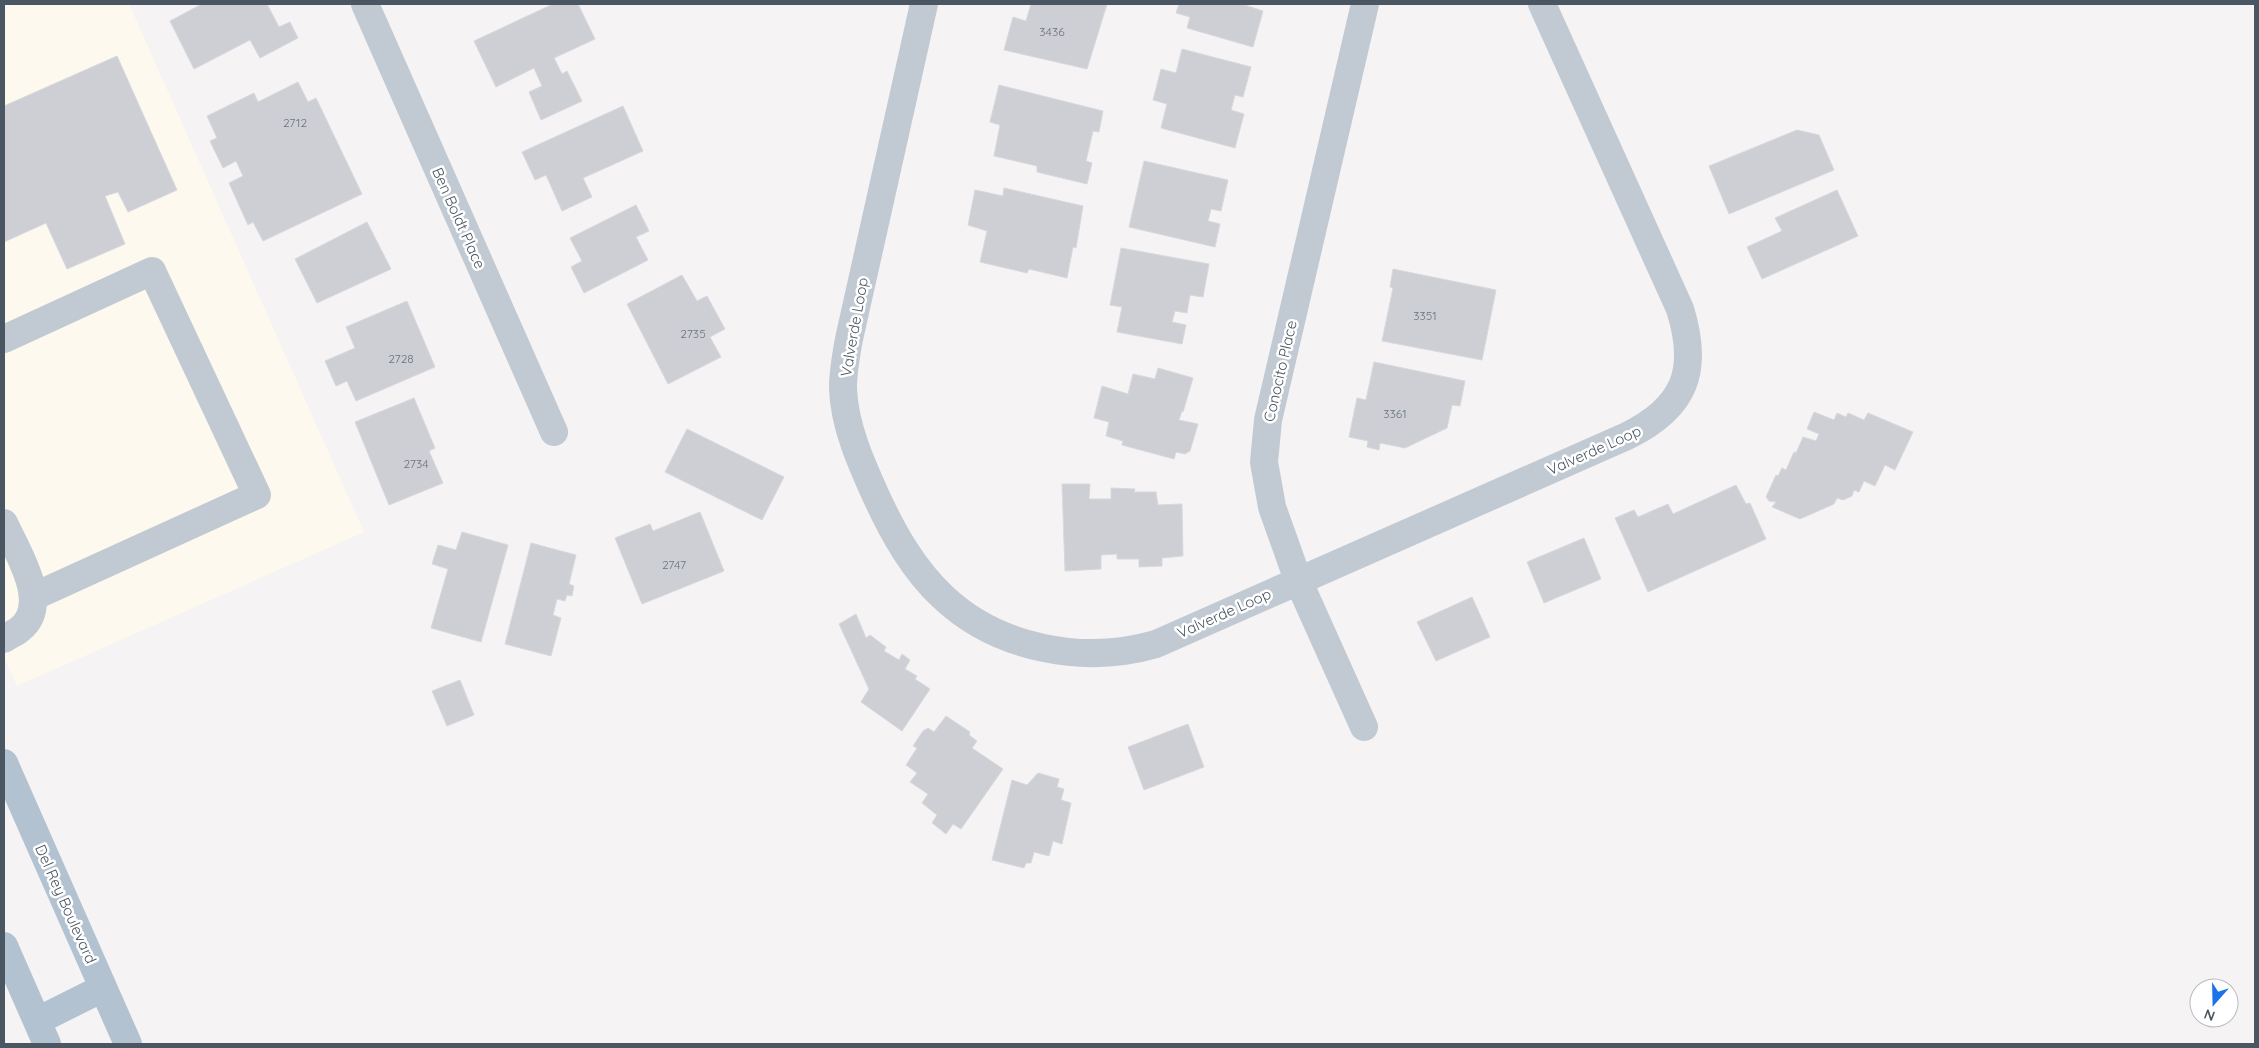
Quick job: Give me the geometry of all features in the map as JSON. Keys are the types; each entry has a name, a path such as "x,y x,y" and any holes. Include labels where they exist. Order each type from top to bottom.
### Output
{"main road":[{"name":"Del Rey Boulevard","path":"4,763 128,1044"},
{"path":"4,946 42,1033 103,988"}],"street":[{"name":"Ben Boldt Place","path":"365,4 554,432"},
{"name":"Valverde Loop","path":"924,4 849,339 843,389 847,417 866,476 897,537 910,558 943,597 961,612 984,625 1029,644 1082,654 1132,651 1156,644 1644,428 1660,417 1674,402 1683,386 1688,367 1689,347 1680,309 1542,4"},
{"name":"Conocito Place","path":"1364,727 1298,580 1272,507 1264,462 1265,441 1365,4"},
{"path":"4,339 152,271 257,495 35,596"},
{"path":"4,523 27,573 35,596 31,614 22,628 4,639"}],"shaded area":[{"path":"4,4 129,4 364,532 17,686 4,657"}],"building":[{"path":"202,4 267,4 279,27 290,22 298,38 260,58 250,40 194,69 170,21"},
{"path":"553,4 578,4 595,39 554,58 562,74 567,71 582,101 541,120 529,92 542,86 534,68 496,87 474,41"},
{"path":"1031,4 1107,4 1087,69 1004,50 1013,17 1026,21"},
{"path":"1179,4 1242,4 1263,11 1253,47 1187,28 1190,17 1176,13"},
{"path":"1182,49 1251,67 1243,97 1235,95 1231,110 1244,114 1235,148 1161,128 1167,104 1153,100 1161,69 1176,73"},
{"path":"117,56 177,190 128,212 118,192 105,196 125,244 67,269 46,223 4,242 4,106"},
{"path":"298,82 308,102 316,98 362,194 263,241 253,222 248,225 229,183 243,176 236,161 223,168 210,141 217,138 207,116 254,93 258,102"},
{"path":"999,85 1103,111 1099,132 1093,131 1086,161 1092,163 1087,184 1037,172 1037,166 994,156 1000,125 990,122"},
{"path":"623,106 643,151 583,178 592,197 562,211 546,175 535,180 522,152"},
{"path":"1797,130 1819,135 1834,170 1729,214 1709,166"},
{"path":"1144,161 1228,180 1221,211 1211,209 1208,221 1220,224 1215,247 1129,227"},
{"path":"1004,188 1083,206 1076,248 1073,247 1067,278 1029,269 1027,273 980,262 987,231 968,225 975,190 1003,196"},
{"path":"1837,190 1858,236 1762,279 1747,247 1782,231 1775,218"},
{"path":"636,205 649,231 636,237 648,260 584,293 571,267 582,261 570,238"},
{"path":"367,222 391,269 317,303 295,259"},
{"path":"1121,248 1209,264 1203,297 1190,295 1187,313 1175,311 1172,322 1186,325 1182,344 1117,332 1122,307 1110,305"},
{"path":"1393,269 1496,290 1482,360 1382,341 1393,288 1390,287"},
{"path":"682,275 697,301 707,296 725,329 710,337 721,357 668,384 627,304"},
{"path":"407,301 435,367 356,401 347,381 336,386 325,361 355,348 346,327"},
{"path":"1374,362 1465,381 1460,406 1452,405 1447,428 1405,448 1380,443 1379,450 1367,447 1368,441 1349,437 1357,398 1366,400"},
{"path":"1158,368 1193,378 1179,420 1198,424 1190,451 1185,454 1176,452 1174,459 1122,445 1123,441 1106,436 1109,422 1094,418 1102,386 1128,394 1133,374 1155,379"},
{"path":"414,398 435,448 429,451 443,483 389,505 355,422"},
{"path":"1814,412 1834,420 1837,413 1846,417 1848,413 1864,420 1868,413 1913,432 1895,470 1885,465 1875,486 1864,481 1859,492 1854,490 1852,496 1843,500 1837,498 1834,504 1800,519 1772,507 1776,502 1769,501 1766,497 1776,475 1778,476 1782,468 1786,470 1803,437 1816,441 1819,434 1807,429"},
{"path":"687,429 784,477 762,520 665,472"},
{"path":"1062,484 1090,484 1089,499 1111,499 1111,488 1135,489 1134,492 1156,492 1158,505 1182,504 1183,556 1162,558 1162,566 1139,567 1139,559 1117,559 1117,554 1101,555 1101,569 1065,571"},
{"path":"1736,485 1746,504 1750,503 1766,539 1648,592 1615,518 1634,510 1638,517 1668,504 1673,514"},
{"path":"700,512 724,571 642,604 615,538 650,524 653,531"},
{"path":"462,532 508,545 481,642 431,628 448,569 432,564 438,545 456,550"},
{"path":"1584,538 1601,579 1544,603 1527,562"},
{"path":"531,543 576,555 569,584 574,586 572,596 567,595 565,601 557,599 553,615 561,618 551,656 505,644"},
{"path":"1472,597 1490,637 1436,661 1417,622"},
{"path":"856,614 866,638 870,635 886,647 884,651 899,660 902,654 910,660 905,669 917,676 915,679 930,689 902,731 861,702 869,689 839,624"},
{"path":"460,680 474,715 447,726 432,691"},
{"path":"946,716 970,732 969,735 977,741 972,748 1003,769 961,829 953,824 946,834 932,823 937,815 922,803 928,794 910,782 917,773 906,765 917,748 913,746 923,731 928,728 934,732"},
{"path":"1188,724 1204,767 1144,790 1128,747"},
{"path":"1038,773 1059,779 1057,787 1064,789 1061,800 1071,803 1062,844 1053,841 1049,856 1034,852 1031,863 1026,863 1024,868 992,860 1012,780 1027,785"}]}
